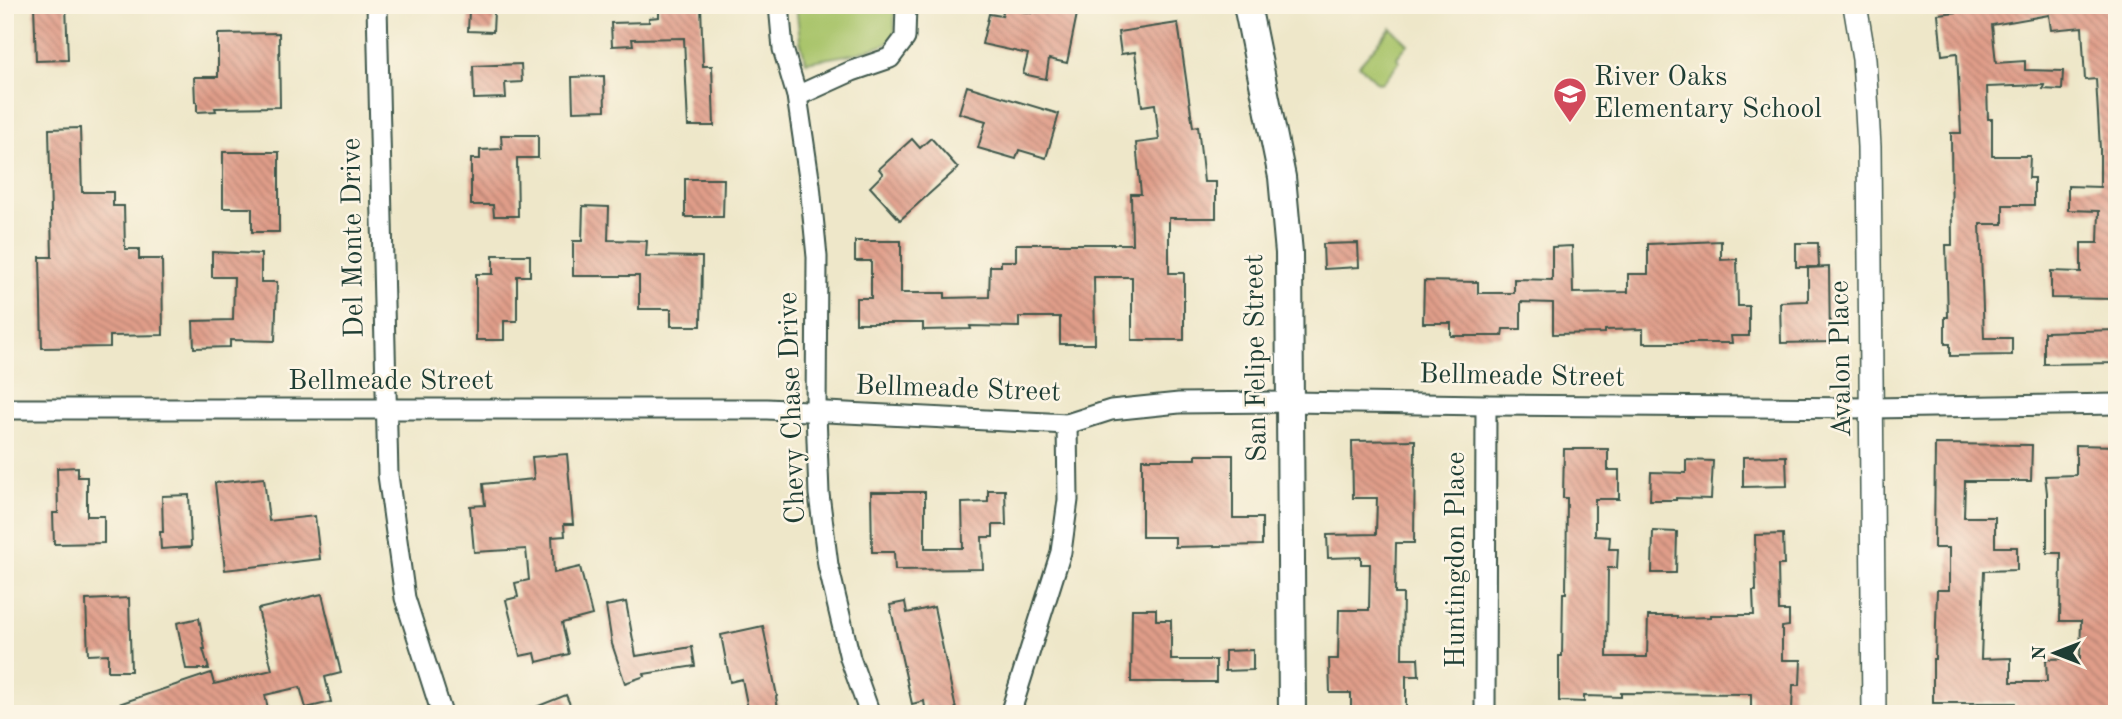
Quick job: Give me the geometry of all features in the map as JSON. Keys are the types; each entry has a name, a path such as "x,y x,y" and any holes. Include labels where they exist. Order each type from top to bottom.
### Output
{"main road":[{"name":"San Felipe Street","path":"1247,5 1282,177 1289,253 1292,714"}],"street":[{"name":"Del Monte Drive","path":"377,5 388,475 405,598 442,714"},
{"name":"Chevy Chase Drive","path":"779,5 783,49 797,96 817,257 816,413 819,494 828,565 850,658 870,714"},
{"path":"797,96 852,71 890,58 905,38 906,5"},
{"name":"Avalon Place","path":"1855,5 1864,59 1870,147 1874,714"},
{"name":"Bellmeade Street","path":"5,409 767,409 1067,424 1111,410 1179,403 1872,408 2117,404"},
{"name":"Huntingdon Place","path":"1485,714 1486,405"},
{"path":"1010,714 1061,552 1068,500 1067,424"}],"green space":[{"path":"796,5 894,5 895,33 887,44 858,53 806,62 800,40"},
{"path":"1391,28 1408,44 1397,57 1399,62 1383,82 1378,83 1359,65"}],"building":[{"path":"34,5 66,5 68,60 36,61"},
{"path":"659,5 701,5 703,66 712,66 714,126 688,126 684,38 632,39 633,45 612,46 611,23 649,22 649,18 659,17"},
{"path":"1032,5 1077,14 1067,63 1049,59 1046,79 1023,74 1028,54 982,44 989,14 1002,16 1004,7 1031,13"},
{"path":"1996,5 2117,5 2117,299 2051,298 2051,271 2081,272 2081,243 2098,243 2099,211 2068,210 2068,186 2100,187 2096,79 2085,80 2082,27 2051,30 2049,15 1992,25 1996,63 2025,61 2025,70 2063,71 2062,90 2043,89 2044,85 1987,87 1988,119 1992,119 1992,156 2030,156 2029,178 2034,178 2034,205 2003,205 2003,224 1980,224 1984,338 2012,338 2012,355 1950,356 1950,344 1945,344 1945,317 1948,317 1946,245 1952,245 1951,133 1961,133 1957,53 1942,55 1938,14 1996,8"},
{"path":"469,10 494,11 493,32 468,31"},
{"path":"1178,23 1193,127 1198,126 1204,182 1216,182 1216,218 1169,218 1169,273 1184,273 1184,340 1132,340 1132,277 1094,277 1095,344 1060,344 1060,317 1019,317 1019,327 970,326 971,329 923,330 923,323 856,323 856,298 871,298 871,261 855,261 855,241 901,241 901,293 945,293 945,298 989,297 990,266 1001,266 1001,261 1016,261 1016,244 1132,244 1131,194 1141,194 1136,143 1159,140 1155,104 1142,106 1135,52 1121,54 1118,32"},
{"path":"279,33 280,107 215,108 216,111 197,112 194,77 218,77 218,34"},
{"path":"521,64 522,82 505,83 506,98 474,99 473,66"},
{"path":"604,76 605,110 573,111 572,77"},
{"path":"967,86 1059,114 1046,158 1019,150 1016,159 978,148 986,121 959,113"},
{"path":"80,128 82,192 113,192 113,206 124,206 125,249 139,249 139,259 162,259 163,335 110,336 110,347 42,348 40,257 52,257 49,129"},
{"path":"501,135 538,135 538,158 517,158 518,216 494,216 493,205 471,205 471,159 480,159 480,150 502,149"},
{"path":"931,138 958,168 900,220 870,187 883,174 879,169 912,139 920,148"},
{"path":"223,152 279,152 279,232 252,232 252,208 223,208"},
{"path":"685,179 724,179 723,217 685,217"},
{"path":"583,206 609,207 608,240 647,241 646,256 702,257 701,326 671,326 671,309 639,309 639,276 573,276 573,241 582,241"},
{"path":"1721,241 1721,260 1737,259 1738,306 1749,306 1749,336 1731,336 1732,343 1643,343 1643,329 1553,334 1553,303 1521,302 1521,329 1503,329 1502,336 1451,336 1451,323 1423,323 1424,281 1478,282 1478,293 1514,293 1514,279 1552,280 1552,247 1572,246 1573,293 1628,292 1628,274 1648,274 1648,244"},
{"path":"1358,243 1359,267 1324,269 1323,244"},
{"path":"1796,243 1818,243 1819,267 1796,267"},
{"path":"212,252 261,254 261,282 277,282 275,341 230,340 230,347 194,348 193,321 233,320 234,277 212,277"},
{"path":"493,255 530,255 530,276 517,276 517,321 504,321 504,340 476,340 476,274 493,274"},
{"path":"1829,267 1830,342 1781,343 1780,302 1808,301 1808,268"},
{"path":"2117,330 2117,363 2044,364 2044,332"},
{"path":"1415,440 1414,543 1396,543 1395,594 1403,594 1402,658 1418,658 1419,676 1406,676 1406,709 1351,710 1351,693 1330,693 1329,659 1338,659 1339,610 1369,610 1370,564 1361,564 1361,557 1328,558 1327,535 1376,534 1377,498 1353,498 1352,441"},
{"path":"1935,444 2032,445 2031,481 1965,481 1964,517 1995,517 1995,547 2017,547 2017,570 1984,571 1981,659 2011,658 2011,682 2047,682 2046,659 2080,658 2081,621 2060,621 2061,553 2047,553 2045,476 2076,475 2076,445 2117,446 2117,714 2016,714 2015,703 1933,703 1937,590 1949,590 1949,548 1934,548"},
{"path":"1564,449 1608,449 1608,470 1619,470 1619,499 1595,499 1595,536 1610,537 1609,549 1618,549 1617,568 1608,568 1607,657 1647,657 1648,616 1677,618 1754,615 1755,535 1783,534 1784,565 1778,565 1779,611 1789,611 1789,626 1782,627 1782,660 1801,660 1800,685 1793,685 1792,710 1751,709 1751,694 1621,693 1621,697 1584,696 1584,702 1559,701 1563,593 1566,593 1567,498 1563,498"},
{"path":"567,454 573,524 564,524 565,536 552,537 554,573 580,567 592,615 562,623 569,654 537,662 535,653 520,656 506,600 518,597 515,583 529,580 526,549 474,552 470,506 485,505 483,484 534,479 532,457"},
{"path":"1196,455 1233,455 1233,518 1262,518 1262,545 1175,547 1175,537 1142,537 1142,459 1196,459"},
{"path":"1786,456 1787,486 1743,487 1743,457"},
{"path":"1686,460 1713,461 1711,499 1650,500 1651,472 1686,473"},
{"path":"78,467 78,477 87,477 87,516 104,516 104,543 54,544 53,513 58,513 57,468"},
{"path":"264,478 269,521 315,516 320,559 225,570 215,483"},
{"path":"988,490 1005,490 1006,525 993,525 993,537 982,537 983,569 895,570 894,552 872,552 871,492 925,492 925,548 963,548 962,503 988,502"},
{"path":"189,495 191,547 161,549 162,496"},
{"path":"1653,531 1677,532 1676,573 1652,573"},
{"path":"322,594 341,673 325,677 331,702 306,708 300,687 265,695 269,714 98,714 98,711 211,673 214,684 272,670 258,609"},
{"path":"129,598 131,671 108,671 108,654 88,655 86,600"},
{"path":"626,602 636,656 692,647 695,666 644,674 645,676 625,683 612,644 606,606"},
{"path":"905,602 907,613 934,607 957,714 926,714 924,701 912,704 890,605"},
{"path":"1132,609 1156,609 1156,620 1171,620 1171,660 1216,660 1216,682 1131,682"},
{"path":"199,618 209,669 186,669 177,623"},
{"path":"763,626 779,714 749,714 742,679 730,682 721,635"},
{"path":"1253,650 1253,670 1225,671 1225,651"},
{"path":"566,695 574,714 521,714 521,713"}],"place":[{"name":"River Oaks Elementary School","path":"1570,124"}]}
